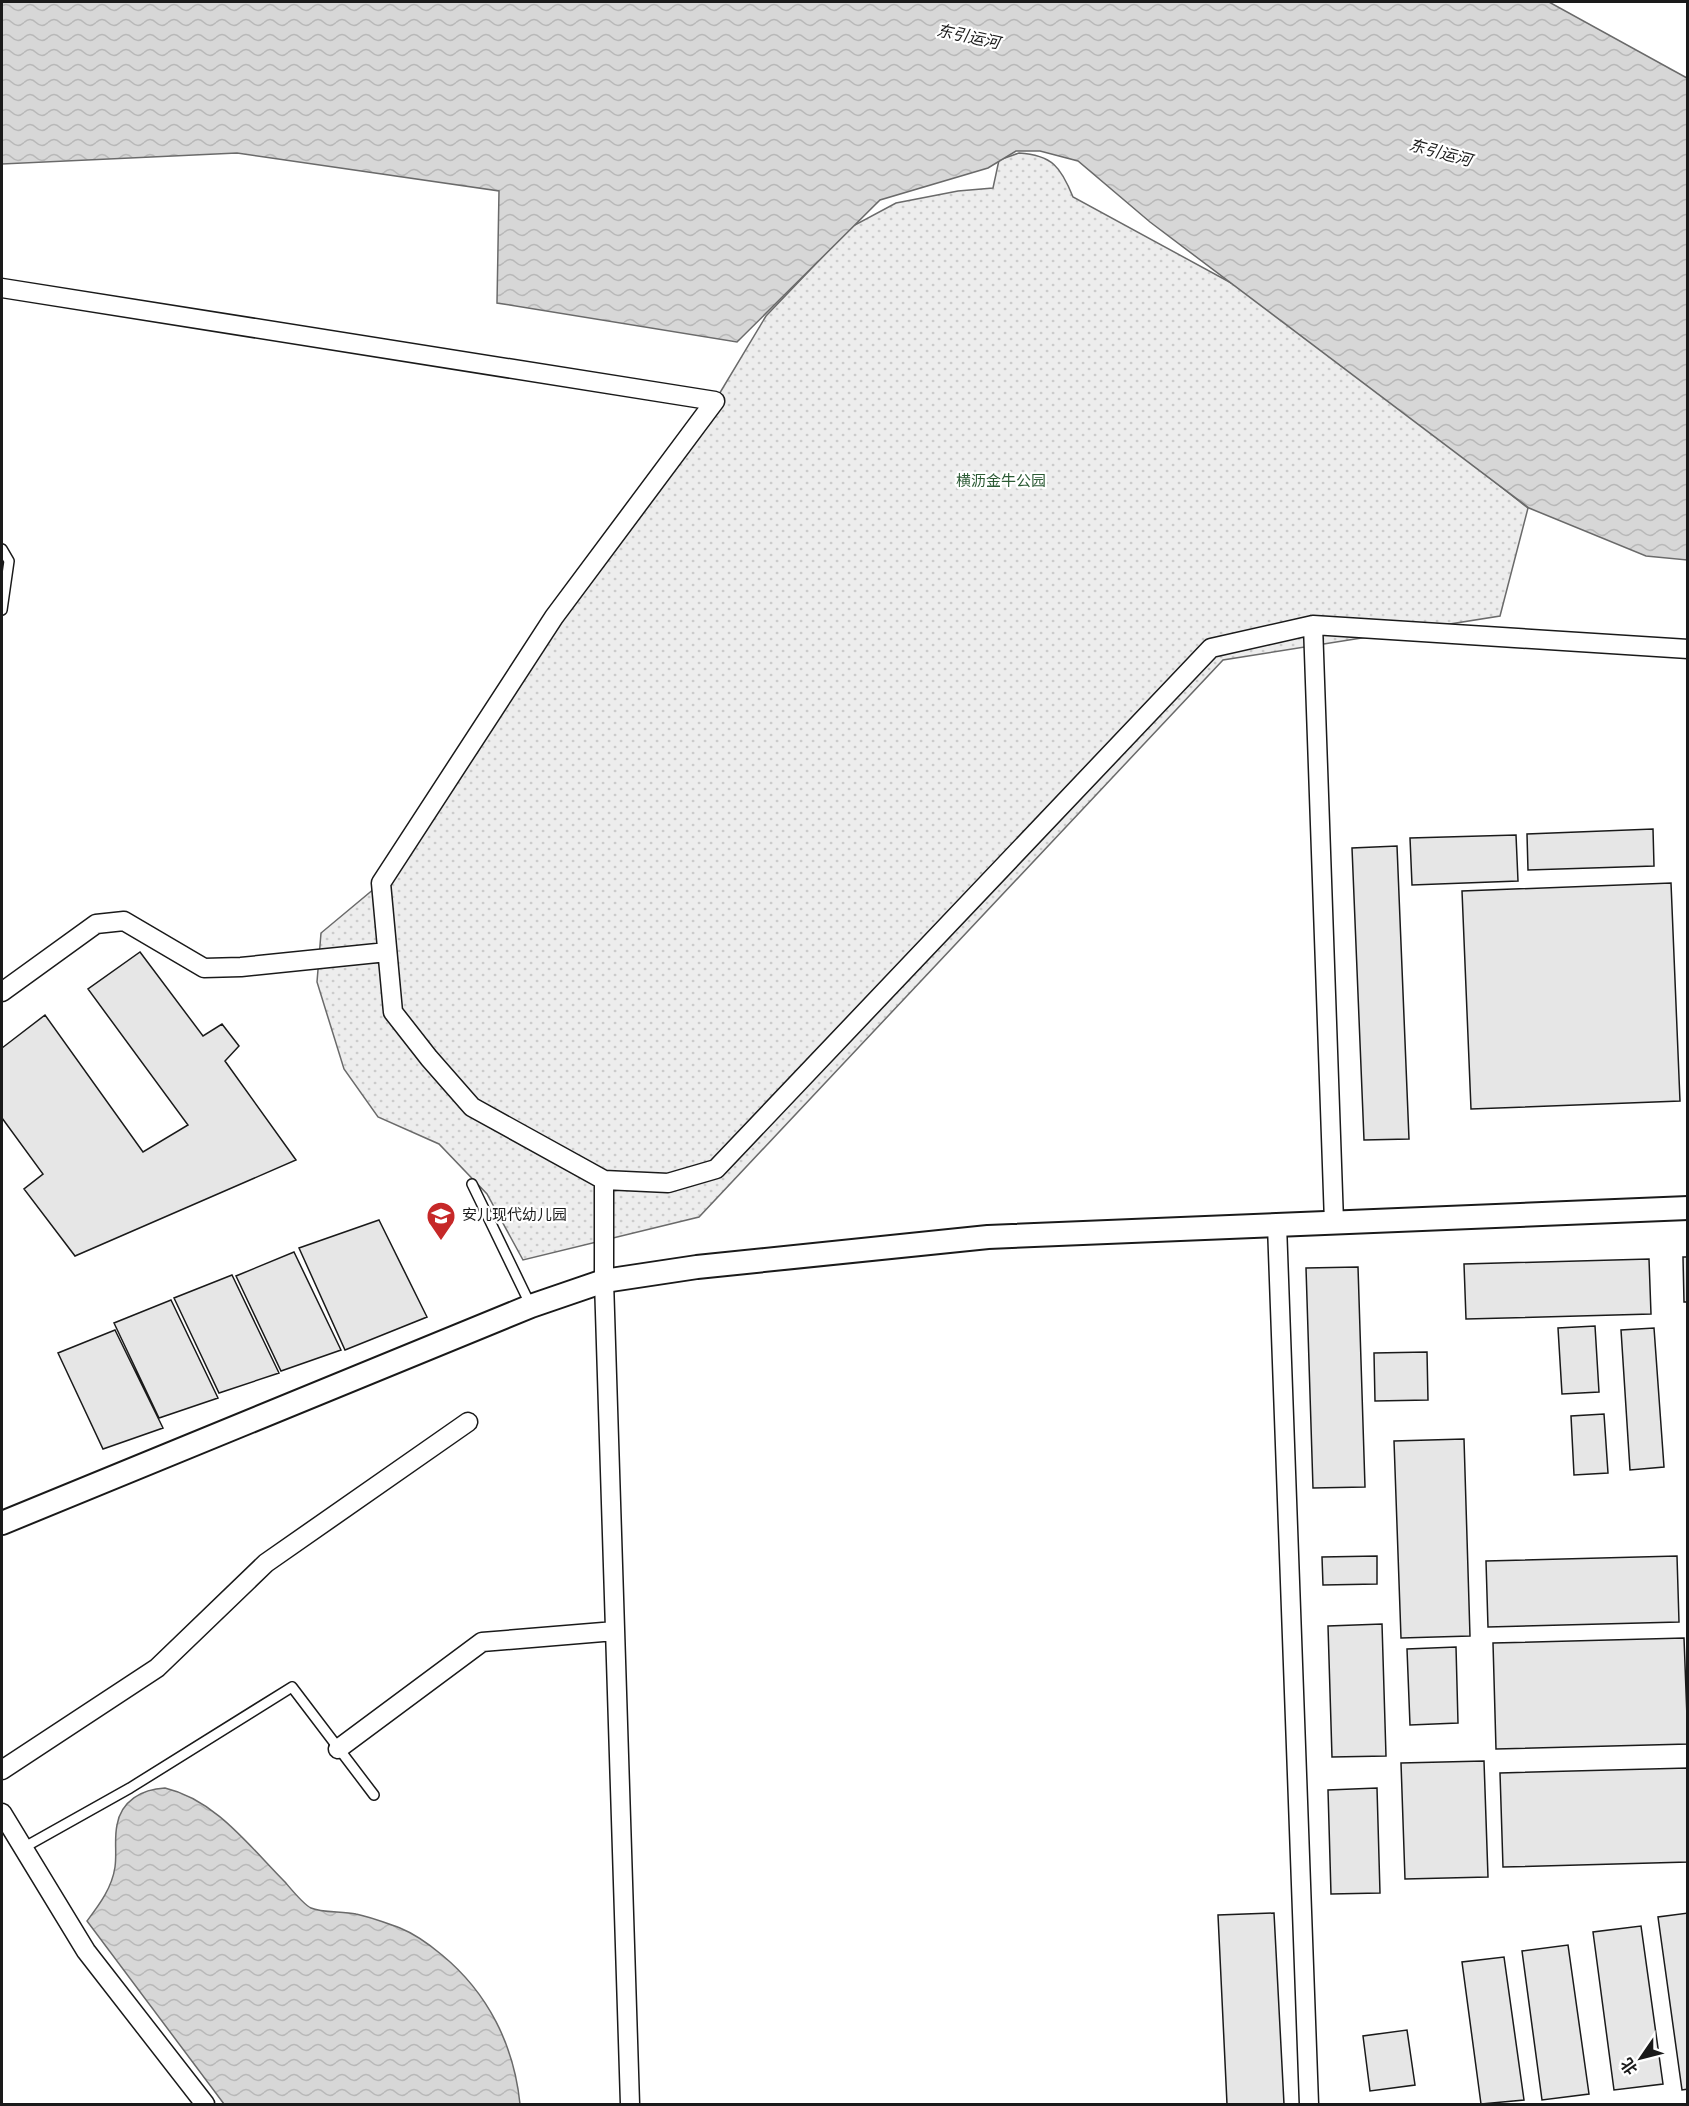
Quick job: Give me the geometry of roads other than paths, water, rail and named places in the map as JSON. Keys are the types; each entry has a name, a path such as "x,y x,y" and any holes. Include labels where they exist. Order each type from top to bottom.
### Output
{"street":[{"path":"2,288 715,400 554,617 381,883 393,1012 472,1107 604,1180 668,1183 716,1169 1211,648 1313,625 1688,649"},
{"path":"1313,625 1334,1222"},
{"path":"2,992 96,924 124,921 204,968 241,967 387,951"},
{"path":"604,1180 604,1281 630,2104"},
{"path":"2,1523 531,1306 604,1281 697,1267 988,1236 1688,1208"},
{"path":"1277,1225 1310,2104"},
{"path":"2,1770 157,1668 266,1563 468,1422"},
{"path":"339,1749 482,1642 615,1631"},
{"path":"2,1812 86,1951 205,2104"}],"lane":[{"path":"2,549 9,561 2,610"},
{"path":"472,1184 531,1306"},
{"path":"23,1848 130,1788 292,1687 374,1796"}],"water":[{"name":"东引运河","path":"2,2 1549,2 1687,78 1687,560 1646,556 1529,508 1150,222 1078,161 1040,151 1016,151 988,168 880,200 737,342 497,303 499,191 237,153 2,164"},
{"path":"165,1788 200,1803 231,1826 308,1906 321,1911 362,1915 400,1928 422,1940 442,1955 473,1986 496,2022 512,2061 520,2104 224,2104 87,1921 111,1882 116,1862 116,1830 123,1809 141,1794"}],"place":[{"name":"安儿现代幼儿园","path":"441,1242"}],"park label":[{"name":"横沥金牛公园","path":"1001,482"}]}
